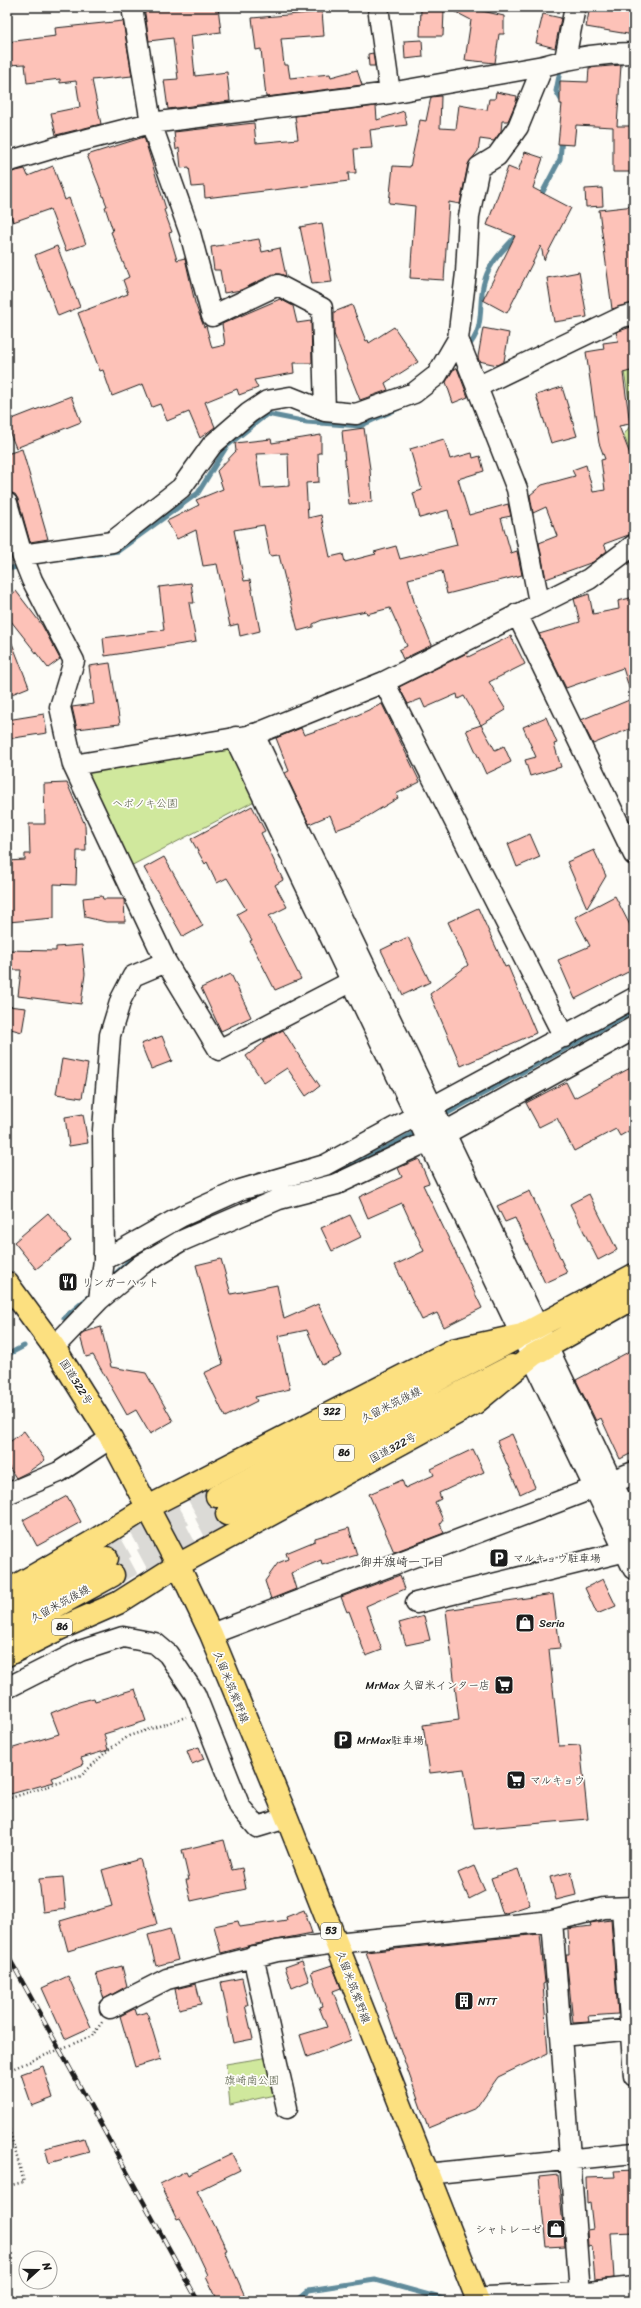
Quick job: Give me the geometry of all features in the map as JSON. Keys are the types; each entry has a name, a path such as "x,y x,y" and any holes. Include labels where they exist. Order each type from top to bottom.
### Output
{"main road":[{"name":"322","path":"148,1507 453,1350 529,1331 634,1275"},
{"name":"国道322号","path":"7,1282 54,1347 111,1438 178,1565 475,1403 540,1351 634,1298"},
{"name":"久留米筑後線","path":"217,1496 529,1331"},
{"name":"久留米筑後線","path":"227,1514 540,1351"},
{"path":"7,1591 148,1507"},
{"name":"久留米筑紫野線","path":"178,1565 210,1634 287,1818 426,2174 478,2301"},
{"name":"86","path":"7,1655 118,1602 178,1565"},
{"name":"久留米筑後線","path":"7,1612 110,1567 7,1633"}],"street":[{"path":"132,7 151,123 190,233 212,316 278,285 322,308 325,411"},
{"path":"378,7 390,93"},
{"path":"565,60 575,7"},
{"path":"7,162 57,147 151,123 390,93 543,66 565,60 608,53 634,53"},
{"path":"22,555 112,542 181,488 212,445 249,413 267,401 290,397 325,411 356,414 414,392 437,375 458,339 466,273 469,216 479,167 497,156 518,127 543,66"},
{"path":"477,387 622,317 634,314"},
{"path":"458,339 517,489 539,602"},
{"path":"7,503 22,555 32,580 74,661 60,707 73,765 166,962 219,1050 359,977"},
{"path":"73,765 245,737 384,682 539,602 589,579 634,546"},
{"path":"517,614 634,855"},
{"path":"384,682 564,1037"},
{"path":"245,737 603,1485 630,1559 416,1602"},
{"path":"99,1300 104,1260 103,1130 110,1035 121,999 133,976 166,962"},
{"path":"54,1347 99,1300 142,1264 179,1242 279,1199 337,1184 564,1037 634,998"},
{"path":"104,1260 182,1216 240,1190 325,1165 431,1124 634,1028"},
{"path":"7,1494 59,1472 111,1438"},
{"path":"210,1634 634,1473"},
{"path":"603,1485 634,1530"},
{"path":"7,1688 80,1651 123,1637 155,1644 168,1654 195,1694 240,1806 257,1827 287,1818"},
{"path":"110,2008 167,1979 253,1956 336,1943 552,1921 604,1908 628,1908 634,2076"},
{"path":"552,1921 580,2293"},
{"path":"253,1956 287,2108"},
{"path":"561,2036 632,2029"},
{"path":"426,2174 634,2153"},
{"path":"478,2301 487,2297 580,2293 634,2287"}],"path":[{"path":"7,1799 81,1776 108,1750 129,1736 202,1712"},
{"path":"7,2071 92,2036 110,2008"},
{"path":"7,2122 24,2182 7,2186"}],"green space":[{"path":"634,370 634,464 624,435 633,421 624,372"},
{"name":"ヘボノキ公園","path":"246,737 268,794 123,870 73,765"},
{"name":"旗崎南公園","path":"275,2056 283,2093 230,2105 226,2064"}],"building":[{"path":"144,7 218,7 221,32 191,36 195,76 227,72 230,101 168,109 164,80 178,79 173,38 149,41"},
{"path":"446,7 465,7 504,16 504,34 499,34 495,63 465,60 471,20"},
{"path":"590,7 634,7 634,35 586,27"},
{"path":"421,9 444,10 443,36 420,36"},
{"path":"322,12 324,36 281,39 284,65 288,65 290,78 330,74 331,77 357,70 362,85 266,97 261,49 256,50 252,18"},
{"path":"543,14 561,18 555,48 536,43"},
{"path":"123,21 132,76 92,80 101,124 56,135 51,113 80,107 76,81 60,83 60,79 27,83 25,64 7,65 7,42 56,36 55,28"},
{"path":"422,40 423,57 405,59 404,41"},
{"path":"373,53 375,66 369,66 368,54"},
{"path":"621,65 617,126 634,126 634,172 613,172 613,127 576,125 574,145 558,144 562,104 560,104 560,81 588,82 589,68"},
{"path":"496,92 517,96 516,102 508,121 502,121 501,131 494,141 480,139 478,151 468,164 460,204 449,202 444,280 410,278 415,206 389,203 393,166 410,167 420,120 426,121 431,97 441,96 440,128 456,129 459,105 487,110 489,99 495,99"},
{"path":"376,106 377,120 404,111 407,125 370,130 372,148 354,149 356,173 348,173 349,181 205,198 204,186 192,187 189,167 181,168 179,148 176,150 174,132 254,123 256,143 298,139 295,116"},
{"path":"144,137 166,209 164,210 172,232 169,233 177,260 185,258 195,303 204,327 206,326 212,348 225,345 222,324 280,299 293,306 297,323 311,321 312,363 293,363 294,373 254,380 258,388 239,395 237,389 205,402 215,427 200,438 189,412 167,421 160,404 152,407 143,384 112,396 103,370 100,371 78,313 128,294 123,280 129,277 111,232 113,231 105,207 107,206 87,155"},
{"path":"525,152 543,158 533,188 571,208 544,260 541,246 507,313 483,300 515,236 487,225 508,167 518,171"},
{"path":"53,166 65,200 69,198 86,244 66,251 50,209 13,222 7,205 7,173 25,169 28,176"},
{"path":"602,188 603,206 586,207 585,189"},
{"path":"634,206 634,303 612,309 599,210"},
{"path":"322,223 332,282 312,284 300,227"},
{"path":"259,239 262,252 280,248 286,276 273,274 241,290 224,293 220,270 214,270 211,247"},
{"path":"57,246 80,307 58,316 35,255"},
{"path":"579,272 587,317 554,322 547,278"},
{"path":"352,305 366,341 368,340 369,343 394,327 418,362 385,383 388,390 360,400 334,334 334,312"},
{"path":"634,326 634,370 623,373 630,424 619,426 633,462 629,464 634,476 634,533 604,544 607,551 593,562 546,579 539,543 557,536 546,507 533,513 530,495 542,485 575,476 572,470 586,465 593,492 605,490 601,460 605,459 599,443 586,352 604,349 603,343 618,341 616,332"},
{"path":"483,328 509,333 504,361 497,365 479,361 478,357"},
{"path":"457,368 468,397 453,403 446,382 453,370"},
{"path":"562,387 577,436 551,443 536,395"},
{"path":"71,396 81,422 16,448 7,426 7,421"},
{"path":"364,428 370,469 372,502 349,504 342,431"},
{"path":"321,435 321,453 318,453 319,482 306,483 308,518 321,515 330,557 343,554 345,562 376,554 374,552 396,546 400,559 457,545 448,510 420,518 413,493 422,490 410,449 444,439 450,459 472,453 473,458 480,456 484,471 458,479 469,515 508,504 511,516 501,518 511,553 517,551 522,575 447,594 442,571 408,579 415,605 432,645 403,659 399,650 407,646 390,608 367,614 366,611 322,620 313,624 313,627 298,631 279,555 270,556 264,525 234,530 244,581 250,580 260,631 240,636 238,624 230,626 217,564 203,566 196,530 177,539 167,521 199,505 196,500 223,489 217,471 236,451 235,443 271,439 272,443","holes":["288,453 289,486 261,488 256,454"]},
{"path":"22,449 48,539 30,542 18,499 15,494 7,492 7,454"},
{"path":"191,583 194,603 189,603 196,642 105,656 103,638 164,630 159,587"},
{"path":"16,591 42,625 60,659 48,668 7,616 7,598"},
{"path":"589,594 593,614 619,609 618,601 634,597 634,694 631,694 623,668 566,688 539,634 580,622 574,599"},
{"path":"8,633 29,687 7,696 7,634"},
{"path":"511,636 525,664 489,682 506,710 481,725 464,696 458,699 457,694 425,708 421,699 408,704 399,687 467,653 468,657"},
{"path":"110,663 120,724 77,729 72,707 94,704 89,666"},
{"path":"634,698 634,727 593,744 581,720"},
{"path":"382,704 420,782 396,794 398,798 360,821 336,830 330,815 309,824 285,773 289,771 276,738 301,728 304,735 344,721"},
{"path":"44,714 47,733 7,739 7,720"},
{"path":"546,717 557,743 554,744 561,767 530,776 525,760 536,757 523,727"},
{"path":"481,725 495,750 504,746 511,762 486,774 466,730"},
{"path":"67,783 85,825 86,851 77,851 76,885 54,884 54,918 8,922 7,861 25,860 25,854 30,854 29,824 45,824 44,784"},
{"path":"252,806 265,831 261,833 283,880 275,885 287,907 269,916 301,979 275,990 250,941 252,940 237,914 246,909 227,878 217,883 207,862 205,864 191,839"},
{"path":"530,834 540,857 517,867 508,844"},
{"path":"594,850 606,876 587,908 567,862"},
{"path":"164,857 203,926 183,937 144,868"},
{"path":"102,896 103,899 124,899 125,922 106,922 85,917 83,898"},
{"path":"615,896 634,933 634,969 575,999 558,960 590,946 575,917"},
{"path":"478,908 505,967 508,966 536,1033 461,1066 430,994 468,965 448,922"},
{"path":"408,937 430,982 403,995 381,950"},
{"path":"82,945 85,974 81,1004 18,996 21,970 7,970 7,950 56,951 56,947"},
{"path":"231,974 251,1017 221,1031 201,988"},
{"path":"7,1006 26,1008 22,1032 7,1028"},
{"path":"283,1030 320,1086 306,1096 287,1068 264,1083 246,1056 265,1042 264,1040"},
{"path":"162,1036 172,1061 151,1069 141,1044"},
{"path":"62,1059 88,1064 82,1098 56,1094"},
{"path":"634,1066 634,1128 620,1136 616,1129 574,1151 557,1118 539,1127 526,1103 566,1082 574,1098"},
{"path":"83,1114 88,1143 69,1146 65,1117"},
{"path":"419,1159 429,1183 423,1185 482,1308 444,1327 437,1313 422,1320 395,1265 424,1251 402,1203 368,1218 359,1197 402,1177 398,1168"},
{"path":"530,1191 567,1273 545,1283 515,1218 505,1222 497,1206"},
{"path":"589,1194 617,1250 598,1260 570,1204"},
{"path":"48,1213 71,1241 36,1269 14,1242"},
{"path":"350,1215 361,1237 332,1251 321,1228"},
{"path":"221,1259 231,1294 277,1285 284,1319 318,1304 342,1356 322,1365 307,1330 278,1336 290,1389 255,1397 257,1401 225,1417 204,1373 223,1364 196,1265"},
{"path":"101,1327 111,1367 146,1373 173,1421 150,1434 136,1410 127,1415 93,1355 86,1357 80,1336 85,1332"},
{"path":"634,1349 634,1401 629,1403 634,1414 634,1452 620,1459 601,1418 596,1421 576,1380"},
{"path":"24,1431 45,1460 28,1472 16,1478 7,1464 7,1444"},
{"path":"512,1434 535,1487 520,1494 497,1441"},
{"path":"473,1449 484,1472 439,1493 441,1499 435,1502 443,1520 440,1524 444,1533 394,1552 369,1494 402,1480 405,1488 434,1475 431,1469"},
{"path":"67,1496 81,1522 37,1546 23,1520"},
{"path":"349,1528 357,1555 322,1565 321,1560 291,1573 296,1589 271,1599 265,1581 278,1563 288,1559 286,1553 315,1541 315,1538"},
{"path":"400,1575 405,1589 366,1606 382,1650 366,1656 349,1611 347,1612 341,1597"},
{"path":"603,1579 616,1606 597,1614 585,1588"},
{"name":"MrMax 久留米インター店","path":"553,1594 560,1648 549,1649 559,1746 580,1745 588,1819 474,1829 464,1769 430,1773 423,1725 459,1720 446,1610"},
{"path":"424,1616 430,1640 406,1645 399,1623"},
{"path":"135,1689 146,1721 104,1734 108,1750 81,1758 84,1764 52,1778 54,1782 7,1795 7,1750 59,1734 51,1713 75,1703 94,1698 95,1701"},
{"path":"199,1747 204,1759 192,1764 187,1751"},
{"path":"224,1840 232,1870 242,1868 246,1889 191,1901 186,1880 189,1880 182,1850"},
{"path":"140,1859 157,1924 68,1951 60,1921 112,1906 102,1870"},
{"path":"474,1866 485,1891 469,1899 458,1873"},
{"path":"518,1869 530,1905 503,1914 491,1878"},
{"path":"571,1872 576,1895 556,1900 550,1877"},
{"path":"63,1877 66,1909 43,1912 39,1879"},
{"path":"304,1910 312,1933 251,1945 221,1953 214,1926 238,1921 240,1927 287,1920 286,1917"},
{"path":"611,1920 618,2014 588,2016 589,2022 573,2023 566,1955 569,1955 568,1929 591,1926 590,1923"},
{"path":"170,1929 178,1960 156,1966 148,1935"},
{"name":"NTT","path":"540,1934 545,1983 543,1984 548,2053 498,2077 476,2108 428,2128 366,1952"},
{"path":"302,1961 309,1981 292,1988 285,1967"},
{"path":"332,1965 341,1988 333,1991 351,2040 307,2057 300,2035 327,2027 319,2007 322,2006 311,1972"},
{"path":"122,1966 127,1986 104,1999 96,1973"},
{"path":"68,1976 91,2027 65,2039 42,1988"},
{"path":"242,1978 248,2005 245,2005 253,2039 233,2043 221,1982"},
{"path":"196,1984 201,2004 179,2009 175,1989"},
{"path":"134,2009 136,2015 147,2012 161,2059 135,2067 120,2016"},
{"path":"43,2066 53,2098 32,2106 21,2074"},
{"path":"84,2138 89,2152 49,2163 45,2148"},
{"path":"232,2154 240,2170 197,2191 227,2250 225,2251 247,2301 218,2301 206,2276 208,2275 191,2239 180,2219 177,2220 160,2184 186,2171 188,2175"},
{"path":"634,2170 634,2232 611,2233 614,2278 595,2280 592,2247 588,2246 587,2230 593,2229 590,2203 587,2204 586,2178 615,2177 614,2171"},
{"path":"558,2175 565,2246 546,2247 539,2177"}],"waterway":[{"path":"561,66 556,91 563,103"},
{"path":"539,199 560,159 562,138"},
{"path":"466,349 477,332 481,297 487,273 498,256 517,235"},
{"path":"69,558 118,551 198,493 227,446 267,414 307,422 360,426 399,408"},
{"path":"7,569 22,566"},
{"path":"442,1116 634,1011"},
{"path":"342,1171 418,1131"},
{"path":"115,1274 139,1252 190,1226"},
{"path":"64,1318 89,1297"},
{"path":"7,1355 24,1346"},
{"path":"296,2301 309,2290 375,2280 451,2301"}],"tunnel":[{"path":"107,1558 217,1496"},
{"path":"113,1575 227,1514"}],"railway":[{"path":"7,1954 198,2301"}],"place":[{"name":"リンガーハット","path":"68,1282"},
{"name":"マルキョウ駐車場","path":"499,1558"},
{"name":"Seria","path":"525,1623"},
{"name":"MrMax 久留米インター店","path":"504,1685"},
{"name":"MrMax駐車場","path":"343,1740"},
{"name":"マルキョウ","path":"516,1780"},
{"name":"NTT","path":"464,2001"},
{"name":"シャトレーゼ","path":"556,2229"}],"district":[{"name":"御井旗崎一丁目","path":"402,1562"}]}
